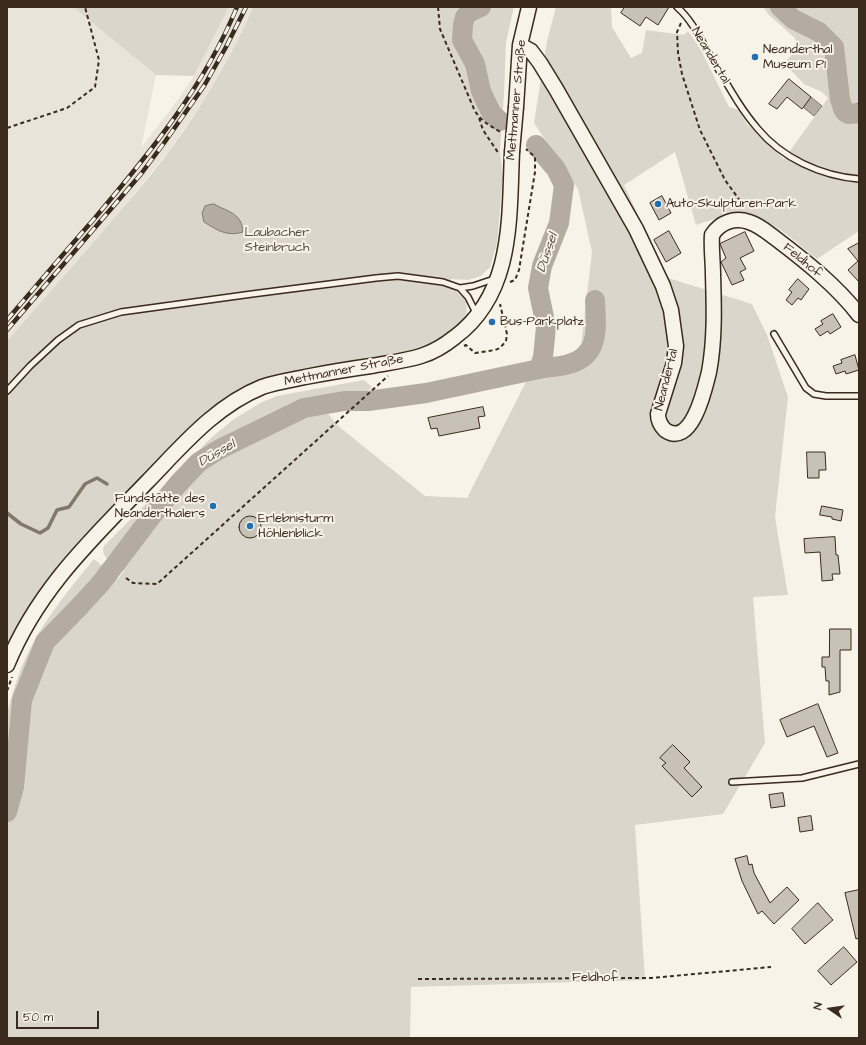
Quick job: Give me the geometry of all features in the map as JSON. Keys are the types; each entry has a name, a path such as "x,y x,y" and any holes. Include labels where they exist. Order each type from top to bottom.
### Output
{"main road":[{"name":"Mettmanner Straße","path":"10,670 15,646 31,616 64,570 85,546 190,437 214,416 239,398 263,387 286,381 392,362 422,355 446,344 463,331 478,316 504,279 506,239 517,156 516,107 520,45 529,7"},
{"name":"Neandertal","path":"520,45 531,51 556,89 636,228 663,286 672,310 676,346 674,363 661,404 658,420 661,426 670,432 680,433 690,425 702,396 709,372 714,326 712,235 721,224 738,220"},
{"name":"Feldhof","path":"738,220 745,220 757,225 790,249 849,302 859,315"}],"lane":[{"name":"Neandertal","path":"677,7 685,15 735,98 758,129 778,148 814,169 828,174 859,179"},
{"path":"7,391 30,366 58,340 79,325 121,312 391,277 425,278 460,288 504,279"},
{"path":"460,288 468,297 478,316"},
{"path":"774,334 806,388 814,394 826,396 859,396"},
{"path":"732,782 802,778 859,764"}],"path":[{"path":"7,128 68,108 95,87 99,60 85,7"},
{"path":"438,7 440,29 486,136 498,153 535,157 536,172 519,270 514,281 504,279"},
{"path":"685,15 676,32 678,53 682,74 700,130 725,180 757,225"},
{"path":"478,116 502,133"},
{"path":"463,346 466,345 475,353 485,352 500,348 506,341 507,334 500,306 502,299"},
{"path":"384,374 392,372"},
{"path":"126,578 133,583 157,584 383,380"},
{"path":"7,691 10,670"},
{"name":"Feldhof","path":"418,979 650,978 771,967"}],"shaded area":[{"path":"7,7 73,7 156,75 141,148 194,76 229,7 253,7 210,90 171,148 123,208 7,341"},
{"path":"811,97 822,106 814,116 804,108"},
{"path":"214,204 229,211 237,217 242,226 243,232 232,234 222,232 204,222 202,213 205,206"}],"green space":[{"path":"73,7 229,7 194,76 156,75"},
{"name":"Laubacher Steinbruch","path":"253,7 514,7 506,42 500,151 503,177 497,243 490,267 481,276 468,280 451,279 450,285 466,301 467,308 464,319 448,335 424,346 399,354 364,361 351,361 289,374 187,433 79,541 44,587 7,652 7,341 122,209 171,149 218,77"},
{"path":"556,7 611,7 612,27 631,58 642,53 646,30 684,35 688,31 701,50 729,107 739,110 747,124 784,159 828,98 822,92 804,84 784,63 796,50 795,38 769,15 763,7 859,7 859,231 817,259 778,228 755,217 732,215 696,225 675,152 624,185 668,278 752,304 767,335 788,397 775,517 788,595 753,597 765,743 723,814 635,825 645,980 411,987 410,1038 7,1038 7,713 19,673 30,649 51,614 94,559 118,579 124,571 106,557 103,550 104,546 212,437 234,419 262,402 277,396 364,380 372,387 348,407 325,410 337,425 425,496 467,498 528,378 579,363 592,252 578,189 534,123 547,41"}],"building":[{"path":"625,7 669,7 658,25 646,17 640,26 621,13"},
{"path":"789,79 811,97 802,109 787,97 777,109 769,104"},
{"path":"662,196 671,213 659,220 650,203"},
{"path":"669,231 681,253 666,262 654,240"},
{"path":"745,232 754,251 740,258 746,269 740,272 744,280 732,285 721,262 726,258 720,244"},
{"path":"859,243 859,282 848,270 858,261 848,249"},
{"path":"798,279 809,289 801,300 798,298 792,305 786,300 792,292 789,290"},
{"path":"833,314 841,327 830,334 828,331 820,336 815,329 823,324 821,321"},
{"path":"855,355 859,370 846,374 845,371 836,374 833,366 842,363 841,360"},
{"path":"483,407 485,416 478,417 480,428 439,436 437,428 431,429 428,418"},
{"path":"807,452 825,452 826,470 819,470 819,478 808,478"},
{"path":"822,506 843,510 841,521 832,519 832,517 820,515"},
{"name":"Erlebnisturm Höhlenblick","path":"250,516 258,519 261,527 258,535 250,538 242,535 239,527 242,519"},
{"path":"835,537 836,555 838,555 840,574 832,574 833,580 822,581 820,552 805,553 804,539"},
{"path":"830,629 851,629 851,650 840,650 840,692 829,695 829,681 826,681 825,667 822,667 822,657 829,657"},
{"path":"818,704 838,753 827,757 814,726 787,737 780,720"},
{"path":"673,745 690,762 684,768 702,787 692,797 662,766 666,763 660,758"},
{"path":"783,793 785,806 771,808 769,795"},
{"path":"811,816 813,830 800,832 798,818"},
{"path":"747,856 749,865 752,864 754,873 770,903 787,887 799,900 774,924 762,911 758,914 742,881 735,859"},
{"path":"859,890 859,938 856,939 845,893"},
{"path":"818,903 833,920 805,944 792,929"},
{"path":"844,947 857,962 831,985 818,971"}],"waterway":[{"name":"Düssel","path":"481,7 470,12 465,17 462,40 475,64 481,91 486,102 492,114 500,121"},
{"name":"Düssel","path":"780,7 793,19 819,32 834,47 840,99 843,109 848,114 859,113"},
{"name":"Düssel","path":"7,812 14,787 22,700 45,642 101,583 151,517 178,484 199,462 220,449 304,408 344,401 368,401 426,393 539,369 543,357 546,327 538,288 542,266 559,223 564,185 556,169 536,145"},
{"name":"Düssel","path":"539,369 569,364 579,360 587,354 592,347 596,329 595,300"},
{"path":"7,513 21,524 40,533 48,528 57,510 69,507 85,484 97,478 107,484"}],"railway":[{"path":"7,320 115,195 174,119 208,65 224,36 237,7"},
{"path":"7,330 141,174 164,143 204,86 246,7"}],"place":[{"name":"Neanderthal Museum P1","path":"755,57"},
{"name":"Auto-Skulpturen-Park","path":"658,204"},
{"name":"Bus-Parkplatz","path":"492,322"},
{"name":"Fundstätte des Neanderthalers","path":"213,506"},
{"name":"Erlebnisturm Höhlenblick","path":"250,526"}]}
